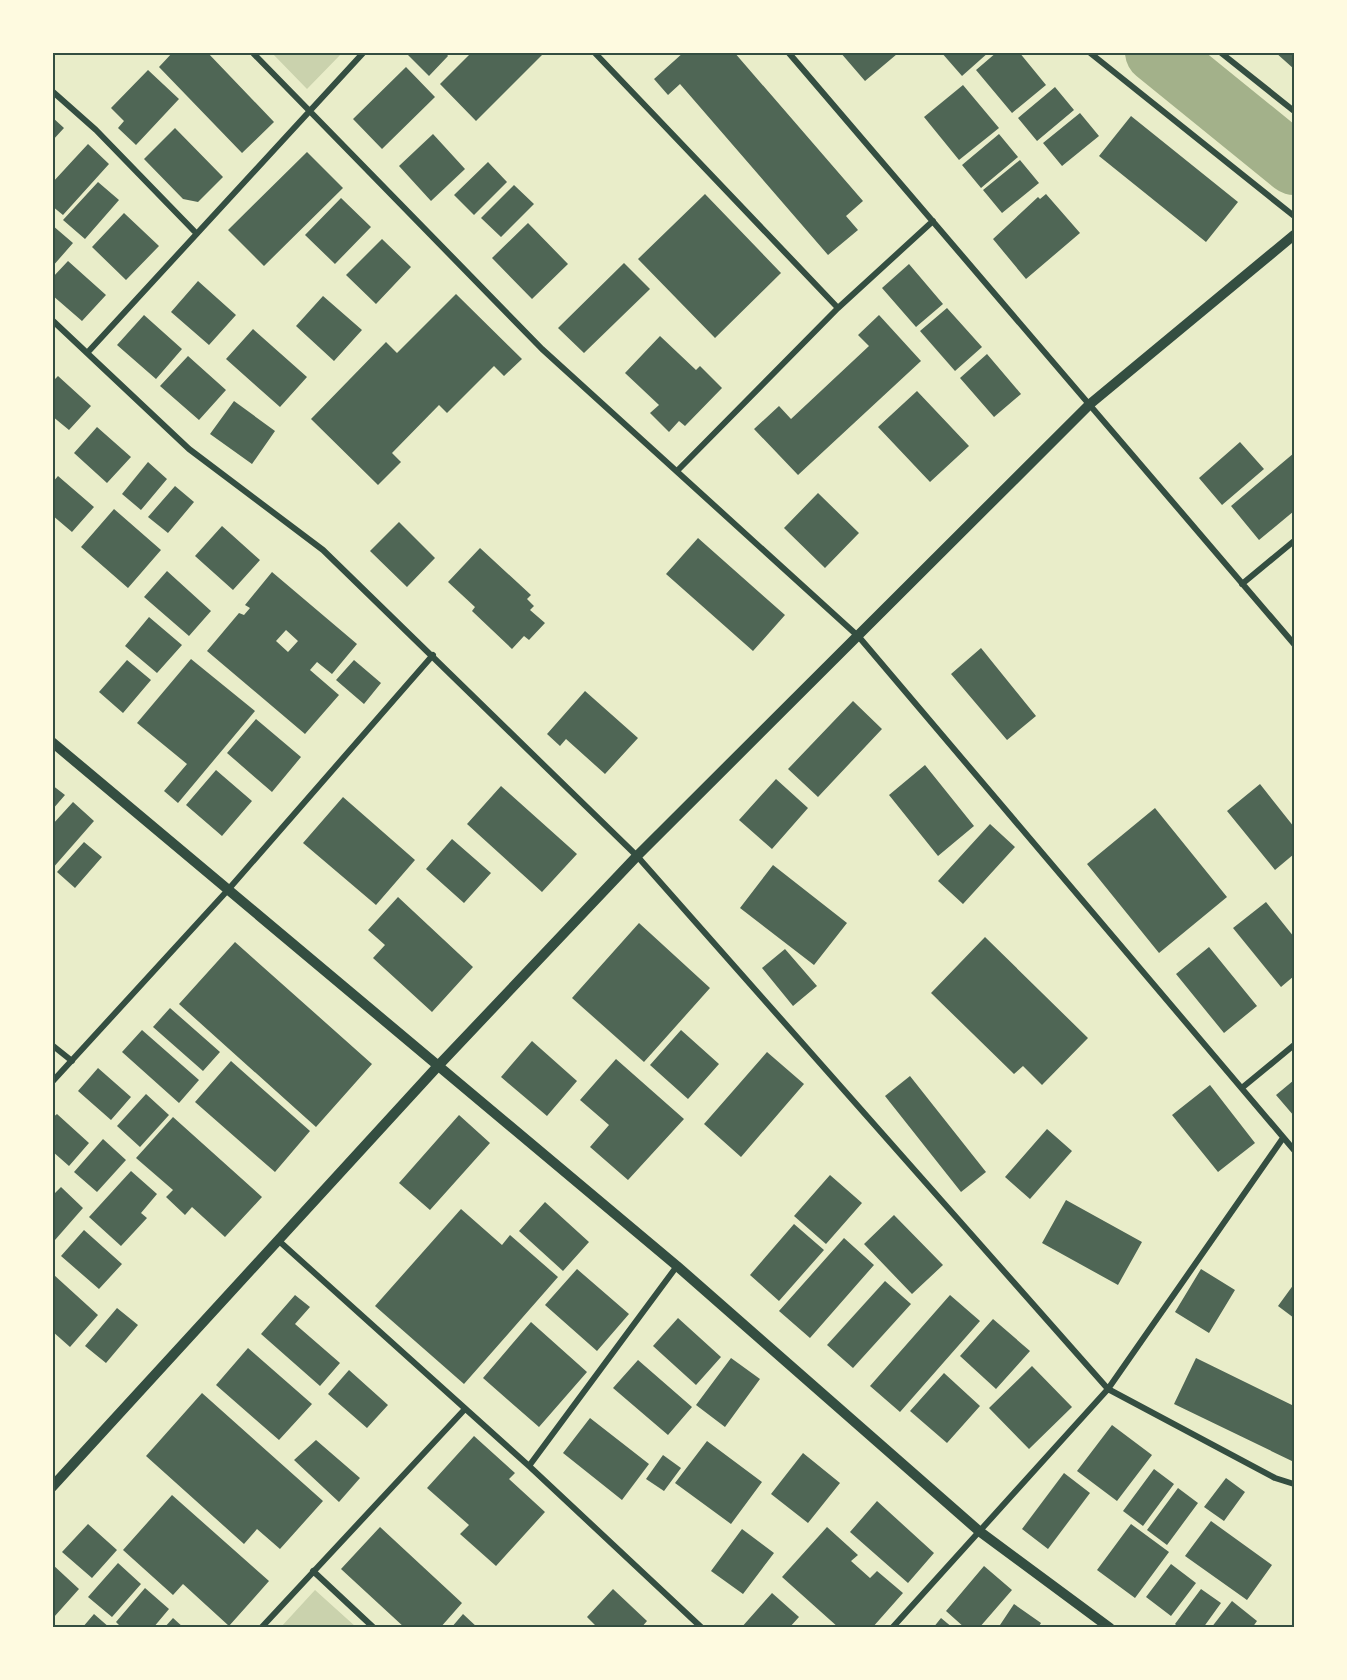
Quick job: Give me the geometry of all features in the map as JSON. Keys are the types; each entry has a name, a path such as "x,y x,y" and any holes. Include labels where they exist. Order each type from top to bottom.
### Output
{"street":[{"path":"252,52 542,349 678,470 859,637 1243,1087 1294,1150"},
{"path":"88,352 364,52"},
{"path":"594,52 838,308"},
{"path":"788,52 1294,644"},
{"path":"1089,52 1294,216"},
{"path":"1220,52 1294,111"},
{"path":"52,91 96,130 196,233"},
{"path":"678,470 838,308 933,222"},
{"path":"52,1487 437,1067 637,856 1090,404 1294,235"},
{"path":"52,320 189,449 322,550 433,655 637,856 1108,1389 1275,1478 1294,1484"},
{"path":"1242,584 1294,541"},
{"path":"52,1082 227,891 433,655"},
{"path":"52,742 677,1266 979,1532 1110,1628"},
{"path":"52,1045 72,1061"},
{"path":"1243,1087 1294,1045"},
{"path":"892,1628 1108,1389 1283,1138"},
{"path":"279,1241 529,1466 702,1628"},
{"path":"529,1466 677,1266"},
{"path":"261,1628 465,1409"},
{"path":"313,1571 374,1628"}],"green space":[{"path":"272,53 342,53 307,89"},
{"path":"315,1590 356,1627 281,1627"}],"building":[{"path":"173,52 207,52 274,122 242,153 159,67"},
{"path":"405,52 445,52 448,56 429,76"},
{"path":"472,52 545,52 476,121 440,84"},
{"path":"684,52 734,52 863,201 846,216 858,230 828,255 680,84 668,95 654,79"},
{"path":"840,52 896,52 897,54 865,81"},
{"path":"941,52 989,52 962,76"},
{"path":"997,52 1019,52 1046,85 1012,113 976,70"},
{"path":"1275,52 1294,52 1294,69"},
{"path":"406,67 435,97 382,149 353,119"},
{"path":"148,70 179,99 136,145 118,128 124,121 111,108"},
{"path":"963,85 999,128 959,160 924,117"},
{"path":"1055,87 1074,110 1037,141 1018,118"},
{"path":"1080,113 1099,136 1062,166 1043,143"},
{"path":"1131,116 1238,202 1206,242 1099,156"},
{"path":"52,117 64,128 52,141"},
{"path":"175,128 223,177 198,202 183,199 144,159"},
{"path":"433,134 465,169 431,201 399,166"},
{"path":"999,134 1018,157 981,188 962,165"},
{"path":"88,144 109,164 63,215 52,206 52,183"},
{"path":"307,152 343,188 264,266 228,230"},
{"path":"1020,160 1039,183 1002,213 983,190"},
{"path":"488,162 507,182 474,215 454,195"},
{"path":"98,182 119,200 85,239 63,220"},
{"path":"514,185 534,204 501,237 481,218"},
{"path":"705,194 781,273 715,338 638,259"},
{"path":"1046,194 1080,233 1026,279 993,239 1038,197 1040,199"},
{"path":"341,198 371,227 335,264 305,235"},
{"path":"124,213 159,246 126,280 92,247"},
{"path":"528,223 568,264 532,299 492,258"},
{"path":"52,225 73,243 52,267"},
{"path":"382,239 411,267 376,304 346,275"},
{"path":"68,261 106,295 82,321 52,295 52,278"},
{"path":"624,263 650,289 584,353 558,328"},
{"path":"909,264 943,304 916,327 882,288"},
{"path":"198,281 236,315 209,345 171,312"},
{"path":"456,294 522,359 504,376 494,366 447,413 439,405 392,453 401,462 378,485 311,419 386,342 397,353"},
{"path":"323,296 362,330 334,361 296,326"},
{"path":"947,308 982,347 955,371 920,331"},
{"path":"144,315 182,349 156,379 117,345"},
{"path":"879,315 921,361 798,475 754,429 779,406 791,419 869,346 858,335"},
{"path":"253,329 307,377 280,407 226,359"},
{"path":"660,336 696,370 700,366 722,388 685,426 679,421 669,432 650,413 659,405 625,373"},
{"path":"987,354 1021,394 994,417 960,378"},
{"path":"188,356 226,390 199,420 160,386"},
{"path":"58,376 91,406 69,430 52,416 52,382"},
{"path":"917,391 969,446 930,482 878,427"},
{"path":"234,401 275,431 252,464 210,434"},
{"path":"97,427 131,457 107,483 74,453"},
{"path":"1240,442 1264,469 1222,505 1199,478"},
{"path":"1294,453 1294,511 1259,540 1231,506"},
{"path":"148,462 167,479 141,510 122,494"},
{"path":"58,476 94,507 72,532 52,515 52,483"},
{"path":"175,486 194,502 168,533 148,517"},
{"path":"818,493 859,533 825,568 784,528"},
{"path":"114,509 161,550 128,588 81,547"},
{"path":"399,522 435,558 407,587 370,551"},
{"path":"222,526 260,560 233,590 195,556"},
{"path":"698,538 785,615 753,651 666,574"},
{"path":"480,548 531,595 527,599 534,606 530,610 545,623 529,640 524,636 512,649 472,611 475,607 448,582"},
{"path":"167,571 211,611 189,636 144,597"},
{"path":"272,572 357,644 332,674 317,662 310,670 339,695 305,734 207,651 239,613 244,615 250,608 245,605","holes":["286,630 298,641 288,652 276,641"]},
{"path":"149,617 182,645 157,673 125,646"},
{"path":"981,648 1036,716 1007,740 951,674"},
{"path":"191,659 255,711 178,803 164,791 187,764 137,723"},
{"path":"127,660 151,680 123,713 99,692"},
{"path":"354,660 381,683 364,704 336,680"},
{"path":"585,691 638,738 605,774 566,739 560,746 547,734"},
{"path":"853,701 882,729 818,797 788,769"},
{"path":"256,719 301,757 272,792 227,753"},
{"path":"925,765 974,826 938,856 889,795"},
{"path":"216,770 252,801 222,836 186,805"},
{"path":"776,779 808,808 772,849 739,820"},
{"path":"1260,784 1294,827 1294,854 1275,870 1227,811"},
{"path":"52,785 65,795 52,810"},
{"path":"501,786 577,854 542,892 467,824"},
{"path":"343,797 415,860 376,905 303,843"},
{"path":"73,802 94,821 52,869 52,825"},
{"path":"1155,808 1227,897 1159,953 1087,864"},
{"path":"990,824 1015,847 963,904 938,881"},
{"path":"452,839 491,873 464,903 426,869"},
{"path":"84,842 102,857 75,888 57,872"},
{"path":"773,865 847,923 814,965 740,908"},
{"path":"398,897 473,967 432,1012 373,958 385,945 368,930"},
{"path":"1266,902 1294,937 1294,976 1281,987 1233,928"},
{"path":"639,923 710,988 644,1062 572,998"},
{"path":"985,937 1088,1038 1042,1085 1023,1066 1014,1074 931,993"},
{"path":"235,942 372,1064 316,1127 179,1004"},
{"path":"1209,947 1257,1006 1224,1033 1176,974"},
{"path":"785,949 817,986 793,1006 762,968"},
{"path":"170,1008 220,1052 203,1071 153,1027"},
{"path":"142,1030 199,1080 179,1103 122,1052"},
{"path":"681,1030 719,1064 688,1099 650,1065"},
{"path":"532,1041 577,1081 547,1116 501,1077"},
{"path":"767,1052 804,1084 741,1157 704,1124"},
{"path":"616,1059 684,1119 628,1180 590,1147 609,1125 580,1100"},
{"path":"231,1061 310,1131 275,1172 195,1102"},
{"path":"98,1068 131,1097 111,1120 78,1091"},
{"path":"910,1076 986,1172 961,1192 885,1096"},
{"path":"1294,1080 1294,1116 1276,1095"},
{"path":"1210,1085 1255,1143 1218,1172 1172,1115"},
{"path":"146,1094 169,1115 140,1147 117,1126"},
{"path":"57,1114 89,1143 69,1166 52,1151 52,1118"},
{"path":"459,1115 490,1143 430,1210 399,1183"},
{"path":"173,1117 262,1197 225,1237 192,1207 185,1215 166,1197 173,1190 136,1158"},
{"path":"1047,1129 1072,1151 1030,1199 1005,1177"},
{"path":"103,1139 126,1160 97,1192 74,1172"},
{"path":"131,1171 157,1194 141,1213 147,1218 121,1246 89,1217"},
{"path":"830,1175 862,1203 826,1244 794,1216"},
{"path":"61,1187 83,1208 55,1240 52,1196"},
{"path":"1066,1200 1142,1242 1118,1285 1042,1243"},
{"path":"545,1202 589,1242 563,1271 519,1231"},
{"path":"461,1209 502,1245 510,1235 558,1277 464,1384 375,1306"},
{"path":"894,1215 943,1265 912,1294 864,1244"},
{"path":"794,1224 824,1250 779,1301 750,1275"},
{"path":"84,1230 122,1264 99,1289 61,1256"},
{"path":"844,1238 874,1265 810,1338 779,1311"},
{"path":"577,1269 629,1314 597,1351 545,1305"},
{"path":"1201,1269 1235,1290 1209,1333 1175,1312"},
{"path":"54,1275 98,1315 70,1347 52,1331"},
{"path":"885,1281 911,1304 853,1368 827,1345"},
{"path":"1294,1284 1294,1318 1278,1306"},
{"path":"295,1295 310,1307 295,1324 340,1363 320,1386 261,1334"},
{"path":"950,1295 980,1321 900,1412 870,1386"},
{"path":"117,1308 138,1325 106,1363 85,1346"},
{"path":"678,1318 721,1357 696,1385 653,1346"},
{"path":"993,1319 1030,1351 996,1389 960,1356"},
{"path":"531,1322 587,1372 539,1427 483,1378"},
{"path":"248,1348 312,1404 279,1440 216,1385"},
{"path":"731,1358 760,1379 725,1427 696,1405"},
{"path":"1196,1358 1294,1406 1294,1462 1174,1404"},
{"path":"638,1360 692,1407 668,1435 613,1388"},
{"path":"1032,1366 1072,1407 1029,1449 989,1408"},
{"path":"349,1370 388,1405 367,1428 328,1394"},
{"path":"944,1373 980,1406 947,1443 910,1411"},
{"path":"202,1393 323,1501 280,1549 257,1529 244,1544 146,1456"},
{"path":"590,1418 649,1464 622,1500 563,1453"},
{"path":"1112,1425 1152,1455 1117,1501 1077,1471"},
{"path":"474,1436 515,1473 509,1479 545,1512 496,1566 460,1534 469,1525 427,1488"},
{"path":"316,1440 360,1478 339,1502 294,1460"},
{"path":"707,1441 762,1482 731,1524 675,1483"},
{"path":"803,1453 840,1483 808,1523 771,1494"},
{"path":"663,1455 681,1468 664,1491 646,1479"},
{"path":"1154,1469 1174,1484 1143,1526 1123,1511"},
{"path":"1064,1473 1090,1493 1048,1549 1022,1529"},
{"path":"1226,1478 1245,1492 1224,1521 1204,1507"},
{"path":"1178,1488 1198,1503 1167,1545 1147,1530"},
{"path":"172,1495 269,1581 229,1626 183,1584 173,1595 123,1550"},
{"path":"877,1501 934,1553 908,1583 850,1532"},
{"path":"1211,1521 1272,1565 1247,1600 1185,1556"},
{"path":"88,1524 117,1550 92,1578 62,1552"},
{"path":"1131,1524 1169,1552 1135,1598 1097,1570"},
{"path":"380,1527 462,1603 440,1628 405,1628 341,1569"},
{"path":"827,1527 858,1555 851,1561 870,1578 877,1571 903,1593 872,1628 839,1628 782,1577"},
{"path":"742,1529 774,1553 743,1594 711,1571"},
{"path":"118,1563 141,1584 112,1617 88,1597"},
{"path":"52,1564 79,1589 54,1617 52,1615"},
{"path":"1171,1564 1196,1583 1171,1616 1146,1597"},
{"path":"984,1566 1012,1590 979,1628 965,1628 946,1611"},
{"path":"145,1588 169,1609 153,1628 122,1628 116,1622"},
{"path":"613,1589 647,1621 641,1628 598,1628 587,1617"},
{"path":"1201,1589 1221,1603 1203,1628 1179,1628 1175,1624"},
{"path":"772,1593 799,1617 789,1628 741,1628"},
{"path":"1232,1601 1257,1621 1252,1628 1211,1628"},
{"path":"1014,1604 1041,1623 1038,1628 998,1628"},
{"path":"94,1614 110,1628 82,1628"},
{"path":"463,1614 478,1628 451,1628"},
{"path":"173,1618 184,1628 164,1628"},
{"path":"941,1618 953,1628 933,1628"}],"waterway":[{"path":"1156,52 1294,164"}]}
